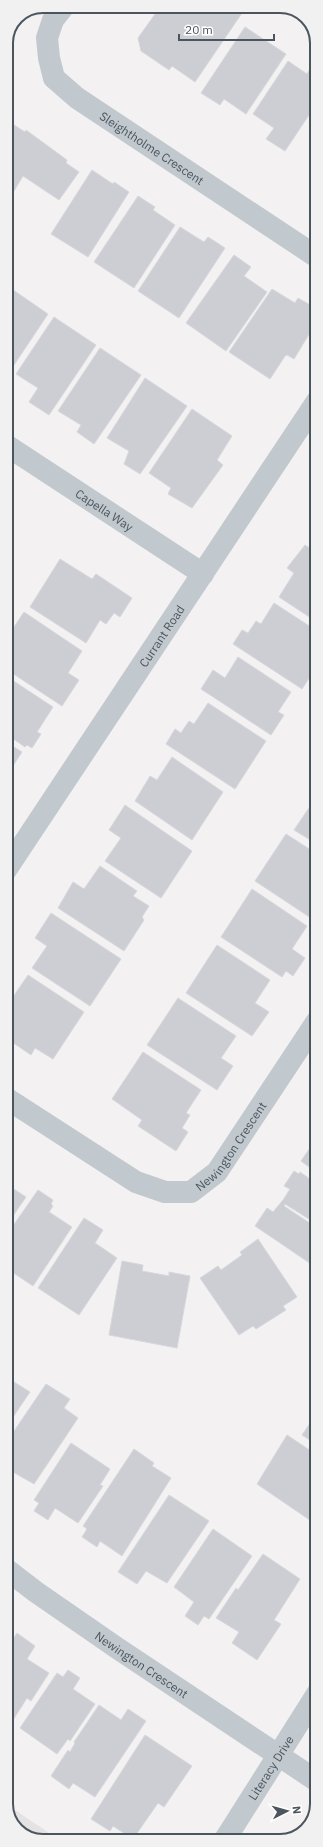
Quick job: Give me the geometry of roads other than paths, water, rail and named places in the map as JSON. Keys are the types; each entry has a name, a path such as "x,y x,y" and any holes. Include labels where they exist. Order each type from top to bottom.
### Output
{"street":[{"name":"Sleightholme Crescent","path":"58,13 52,20 47,38 49,58 54,78 77,98 310,252"},
{"name":"Currant Road","path":"13,859 310,412"},
{"name":"Capella Way","path":"13,450 203,574"},
{"name":"Newington Crescent","path":"13,1103 136,1182 165,1192 190,1192 217,1172 310,1032"},
{"name":"Newington Crescent","path":"13,1574 86,1627 310,1776"},
{"name":"Literacy Drive","path":"229,1834 310,1705"}]}
